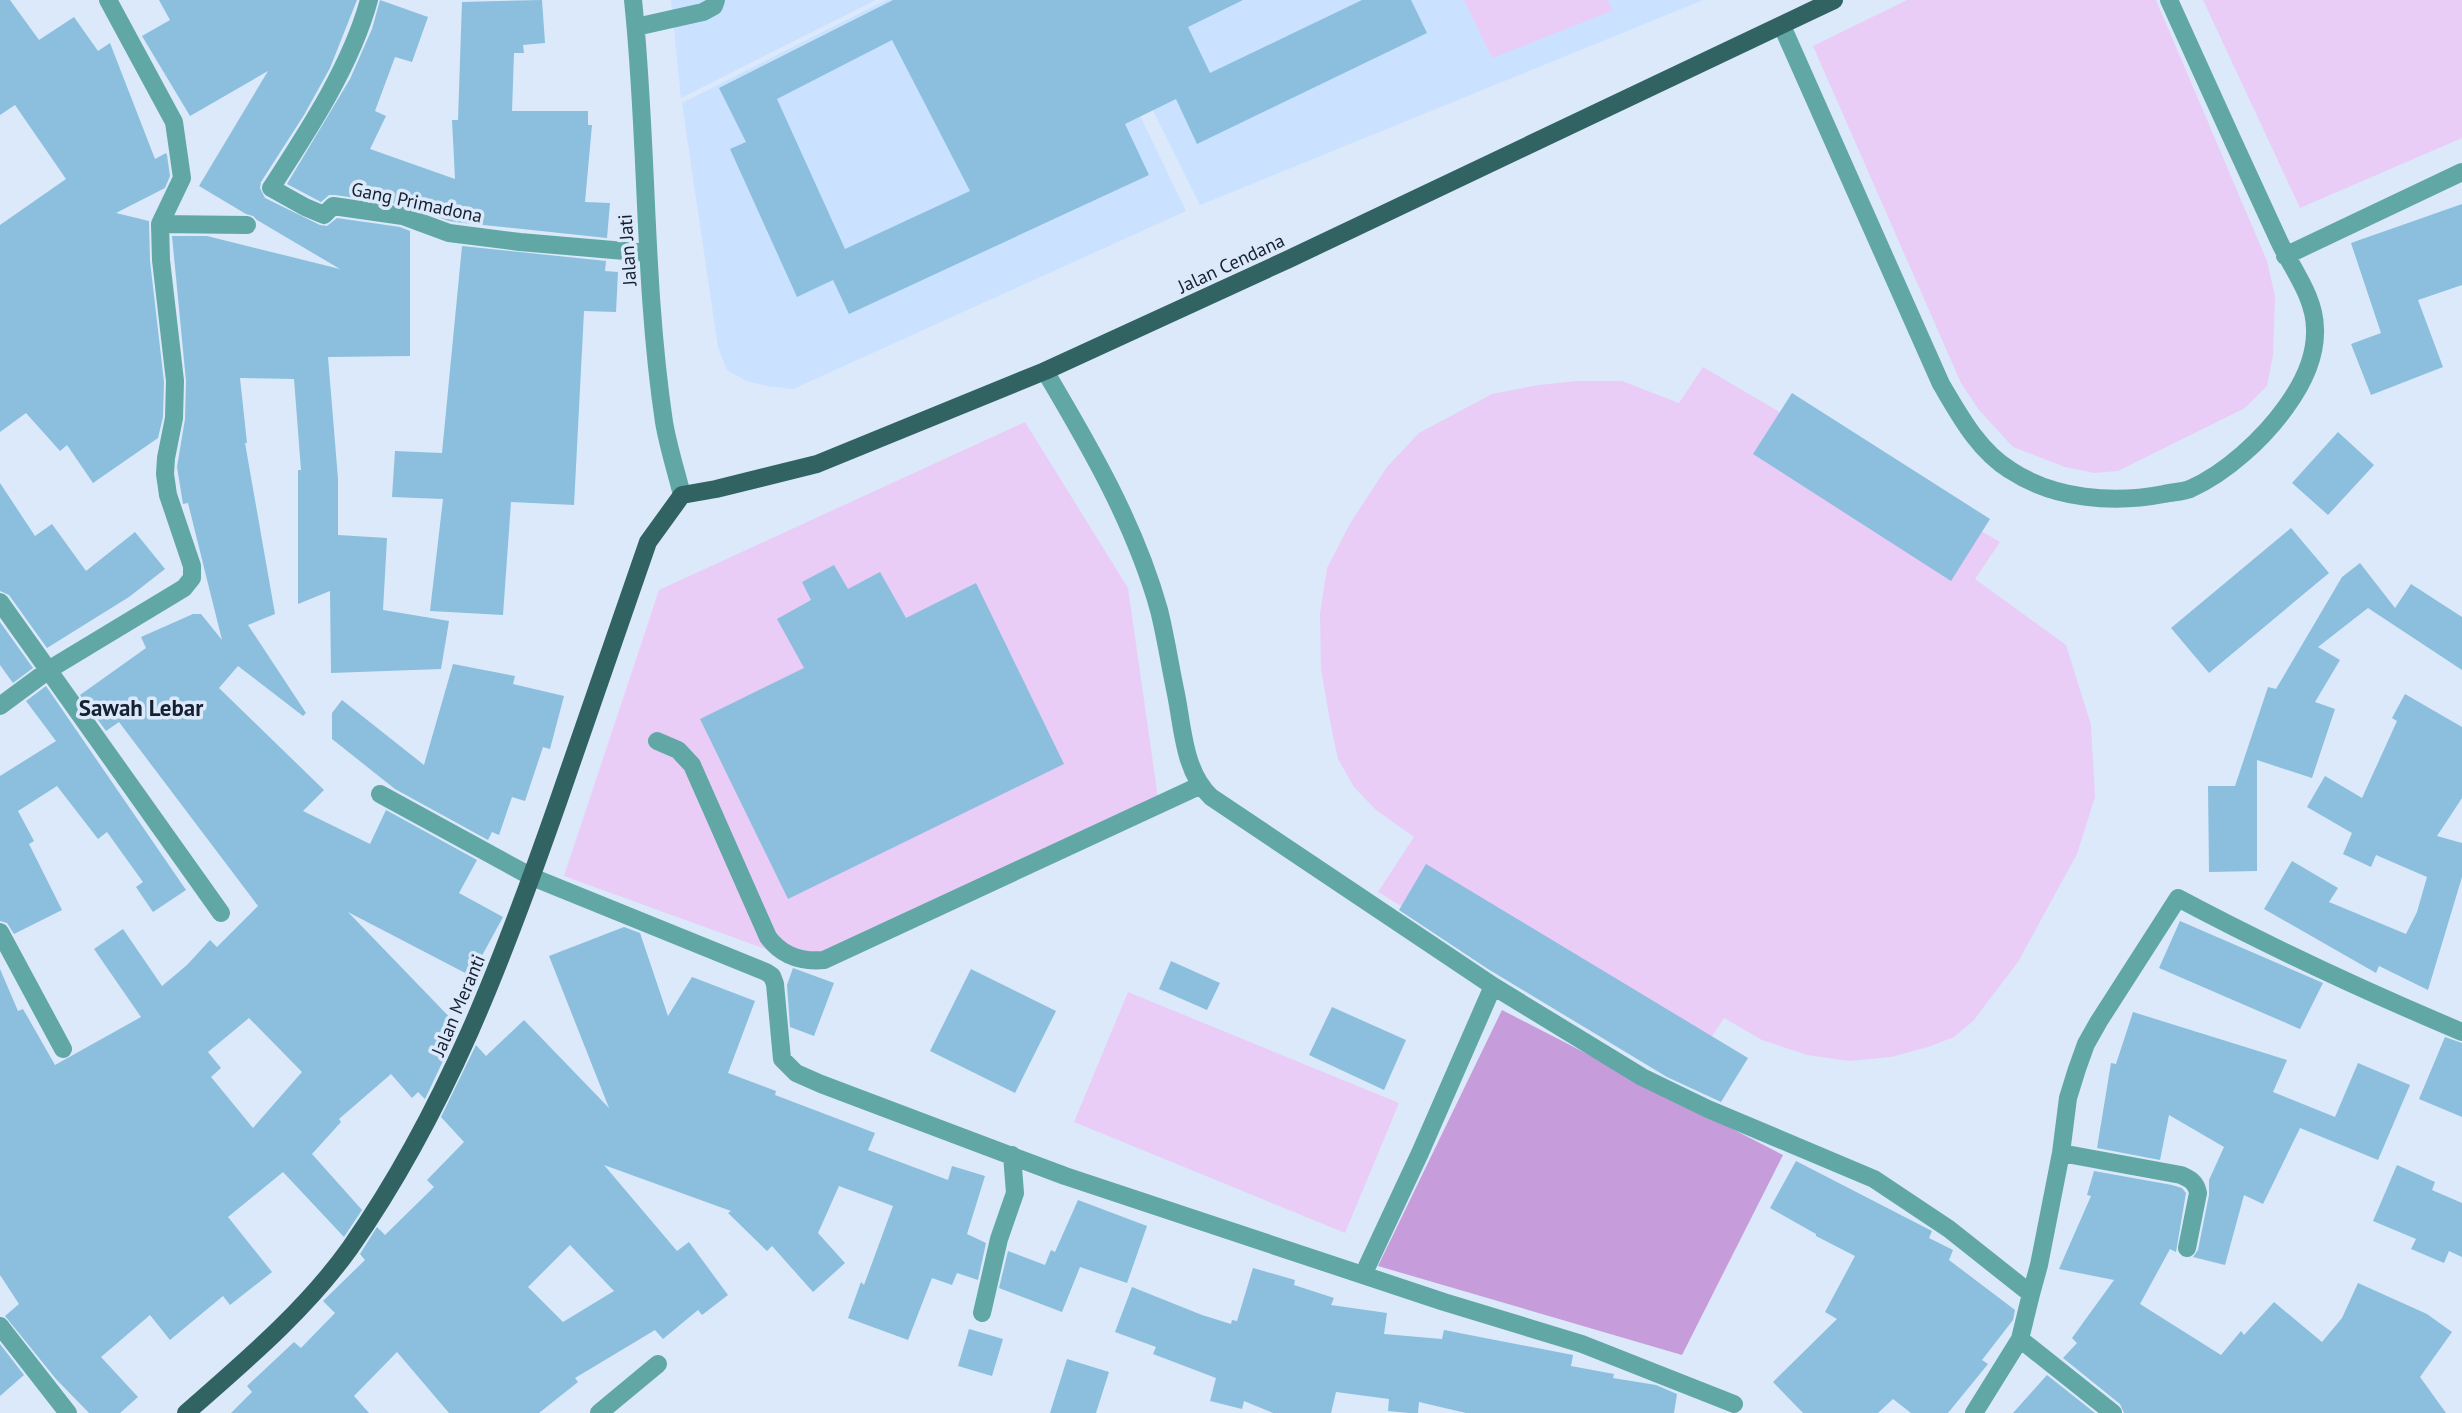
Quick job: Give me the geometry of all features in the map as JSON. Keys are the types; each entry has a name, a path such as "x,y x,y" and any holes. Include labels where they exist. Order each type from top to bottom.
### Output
{"main road":[{"name":"Jalan Cendana","path":"682,495 817,464 1045,371 1289,259 1834,0"},
{"name":"Jalan Meranti","path":"186,1413 266,1342 312,1294 349,1249 379,1204 444,1090 483,1006 532,877 648,542 682,495"}],"street":[{"path":"0,706 50,669 184,588 192,578 192,566 168,495 165,474 174,418 175,381 161,260 160,224 181,182 178,136 174,122 107,0"},
{"name":"Gang Primadona","path":"369,0 362,25 326,99 271,188 324,215 333,206 403,216 449,233 648,253"},
{"name":"Jalan Jati","path":"633,0 648,253 664,424 682,495"},
{"path":"636,27 703,12 714,6 716,0"},
{"path":"1782,26 1941,384 1966,427 1991,456 2011,471 2035,483 2085,496 2116,500 2189,489 2225,467 2251,446 2271,428 2294,396 2312,356 2315,329 2309,298 2286,256 2169,0"},
{"path":"2286,256 2462,172"},
{"path":"160,224 247,225"},
{"path":"1045,371 1098,462 1144,564 1159,611 1189,759 1199,786 1222,805 1493,986 1642,1077 1708,1109 1874,1180 1949,1229 2031,1294"},
{"path":"0,602 221,913"},
{"path":"657,741 678,750 692,765 768,937 783,952 810,961 824,960 1199,786"},
{"path":"380,794 532,877 772,975 782,1059 796,1073 1065,1176 1183,1217 1582,1344 1734,1404"},
{"path":"1974,1413 2020,1339 2039,1265 2061,1153 2068,1098 2086,1044 2178,898 2351,984 2462,1032"},
{"path":"0,932 63,1049"},
{"path":"1363,1275 1493,986"},
{"path":"2061,1153 2189,1178 2197,1187 2198,1193 2186,1248"},
{"path":"982,1313 999,1239 1014,1193 1012,1155"},
{"path":"0,1326 68,1413"},
{"path":"2020,1339 2113,1413"},
{"path":"599,1413 658,1364"}],"shaded area":[{"path":"671,0 876,0 681,98"},
{"path":"886,0 1084,0 1186,211 793,389 746,381 727,370 718,347 682,103"},
{"path":"1098,0 1703,0 1200,205"},
{"path":"1464,0 1608,0 1612,11 1492,58"},
{"path":"1907,0 2156,0 2267,261 2275,296 2273,355 2267,386 2245,408 2118,471 2094,473 2065,467 2013,447 1979,410 1961,383 1813,46"},
{"path":"2203,0 2462,0 2462,138 2300,208"},
{"path":"1703,367 2000,542 1975,579 2066,645 2091,725 2095,797 2077,854 2018,962 1973,1021 1954,1037 1928,1047 1891,1057 1849,1061 1807,1055 1762,1040 1724,1018 1684,1079 1378,892 1414,837 1376,810 1354,787 1338,759 1321,669 1320,614 1327,568 1351,522 1387,467 1419,433 1492,394 1577,381 1622,381 1679,403"},
{"path":"1025,422 1128,588 1158,798 807,964 564,876 659,590"},
{"path":"1128,992 1399,1103 1345,1233 1074,1122"},
{"path":"1502,1010 1783,1155 1682,1355 1378,1266"}],"building":[{"path":"0,0 10,0 39,40 74,17 98,51 110,43 155,159 166,153 167,155 170,176 165,188 116,213 149,221 150,261 164,382 163,417 158,438 93,483 67,445 60,451 26,413 0,432 0,225 66,179 15,105 0,115"},
{"path":"159,0 357,0 330,68 261,182 260,188 265,198 320,225 327,226 337,218 400,227 410,231 410,356 328,357 338,479 338,535 387,538 383,610 449,621 441,669 331,673 330,591 298,604 298,470 301,470 294,379 240,378 245,443 275,614 248,625 306,713 303,716 238,666 219,688 324,790 303,811 370,844 386,810 477,860 459,893 503,917 471,976 348,912 459,1027 425,1099 418,1092 412,1098 391,1074 339,1119 341,1122 312,1154 362,1210 344,1237 283,1172 228,1217 272,1272 230,1305 223,1296 170,1340 150,1315 101,1357 138,1397 120,1413 89,1413 56,1379 5,1316 19,1304 0,1275 0,969 18,1011 23,1009 55,1065 141,1017 94,949 123,929 162,986 187,965 210,940 217,947 258,906 119,722 106,731 80,695 146,648 141,637 193,614 201,614 222,640 188,503 183,504 177,467 185,419 186,381 172,236 207,236 340,269 199,186 268,71 190,116 142,36 170,20","holes":["249,1018 302,1072 253,1128 211,1077 221,1068 208,1052"]},
{"path":"380,0 428,17 412,62 395,57 375,111 386,116 370,149 455,179 452,120 458,120 462,2 542,0 545,43 523,45 524,53 514,53 512,111 588,111 588,125 592,125 585,202 610,203 607,238 449,221 405,205 335,195 329,195 321,202 287,184 350,79 372,29"},
{"path":"893,0 1243,0 1188,27 1210,73 1362,0 1411,0 1427,33 1197,144 1176,99 1125,124 1149,175 849,314 833,280 797,297 730,149 746,142 719,88","holes":["892,40 970,191 845,249 777,99"]},
{"path":"2462,204 2462,285 2418,300 2443,367 2371,395 2351,344 2381,333 2351,243"},
{"path":"462,246 606,261 605,271 618,272 616,312 584,311 574,505 511,502 503,615 430,611 443,499 392,497 395,451 442,453"},
{"path":"1792,393 1990,519 1951,581 1753,454"},
{"path":"2338,432 2374,465 2328,515 2292,483"},
{"path":"0,483 35,536 52,524 86,571 135,532 165,569 129,597 47,648 9,595 0,591"},
{"path":"2291,528 2329,573 2209,673 2171,628"},
{"path":"2360,563 2395,608 2411,584 2462,617 2462,670 2368,608 2318,647 2340,660 2315,702 2335,709 2312,778 2257,760 2257,871 2209,872 2208,786 2235,786 2268,687 2276,689 2342,577"},
{"path":"834,565 848,589 880,572 906,618 976,583 1064,764 788,899 700,719 804,668 777,619 811,600 802,582"},
{"path":"0,622 33,668 13,683 0,665"},
{"path":"453,664 515,676 513,684 564,696 550,749 543,747 525,801 512,797 499,835 492,832 488,840 395,789 332,739 332,713 342,700 424,765"},
{"path":"46,686 186,890 153,912 136,887 143,882 107,832 98,839 57,786 18,811 34,841 29,844 62,910 14,934 7,923 0,921 0,776 56,741 26,701"},
{"path":"2405,694 2462,727 2462,798 2437,836 2462,843 2462,877 2428,990 2379,966 2376,973 2264,909 2292,861 2338,888 2329,902 2406,934 2417,912 2427,877 2376,855 2371,867 2343,854 2352,833 2307,807 2325,776 2362,798 2397,721 2392,718"},
{"path":"1426,864 1748,1058 1721,1102 1667,1077 1488,969 1399,910"},
{"path":"2180,921 2323,983 2300,1029 2159,968"},
{"path":"624,927 640,933 668,1016 692,977 755,1001 728,1073 776,1091 775,1095 875,1133 868,1150 948,1180 952,1166 985,1176 967,1234 986,1243 978,1280 957,1273 952,1285 932,1278 908,1340 848,1318 861,1282 864,1285 893,1206 839,1186 818,1233 845,1263 813,1292 772,1246 767,1251 728,1213 731,1211 604,1165 677,1251 689,1242 728,1295 702,1315 698,1310 663,1339 655,1330 575,1378 578,1382 539,1413 449,1413 397,1352 354,1396 369,1413 231,1413 252,1392 247,1386 294,1342 301,1348 335,1313 323,1301 365,1260 360,1254 377,1227 385,1235 434,1187 427,1180 464,1142 441,1117 476,1045 486,1056 524,1020 609,1108 549,956","holes":["570,1245 614,1291 563,1322 528,1287"]},
{"path":"1171,961 1220,983 1207,1010 1159,989"},
{"path":"793,968 834,983 814,1036 790,1027 787,985"},
{"path":"971,969 1056,1011 1015,1093 930,1051"},
{"path":"1332,1007 1406,1040 1384,1090 1309,1055"},
{"path":"2133,1012 2287,1060 2273,1092 2335,1117 2358,1063 2410,1085 2378,1160 2300,1128 2263,1204 2244,1195 2225,1265 2193,1257 2198,1250 2209,1195 2209,1180 2224,1147 2169,1115 2160,1160 2097,1148 2111,1063 2116,1064"},
{"path":"2445,1037 2462,1043 2462,1117 2419,1099"},
{"path":"1796,1161 1932,1231 1929,1238 1953,1250 1949,1260 2015,1310 2013,1320 1982,1360 1988,1364 1948,1413 1911,1413 1893,1399 1878,1413 1803,1413 1773,1382 1837,1319 1825,1312 1855,1256 1770,1208"},
{"path":"2397,1165 2435,1182 2432,1190 2462,1203 2462,1257 2449,1251 2444,1263 2411,1249 2416,1239 2373,1221"},
{"path":"2094,1171 2172,1185 2182,1188 2186,1193 2176,1252 2170,1249 2140,1304 2221,1355 2241,1331 2244,1335 2274,1302 2322,1342 2342,1318 2358,1283 2427,1314 2452,1332 2420,1377 2446,1413 2124,1413 2120,1404 2063,1358 2077,1343 2072,1338 2114,1280 2059,1269 2091,1196 2087,1195"},
{"path":"1078,1200 1147,1226 1127,1283 1080,1267 1062,1312 999,1288 1008,1251 1045,1265 1051,1250 1055,1252"},
{"path":"1253,1268 1295,1280 1294,1285 1334,1298 1331,1305 1387,1313 1384,1334 1442,1339 1444,1330 1573,1355 1571,1366 1614,1374 1613,1378 1656,1385 1677,1394 1674,1413 1466,1413 1419,1402 1418,1413 1409,1413 1388,1411 1389,1399 1336,1392 1331,1413 1273,1413 1244,1401 1242,1409 1210,1401 1216,1378 1153,1354 1156,1347 1115,1332 1132,1287 1231,1324 1232,1320 1237,1321"},
{"path":"969,1329 1003,1339 992,1376 958,1366"},
{"path":"0,1344 24,1375 0,1396"},
{"path":"1067,1359 1109,1372 1096,1413 1050,1413"},
{"path":"2047,1375 2095,1413 2013,1413"}],"district":[{"name":"Sawah Lebar","path":"141,708"}]}
